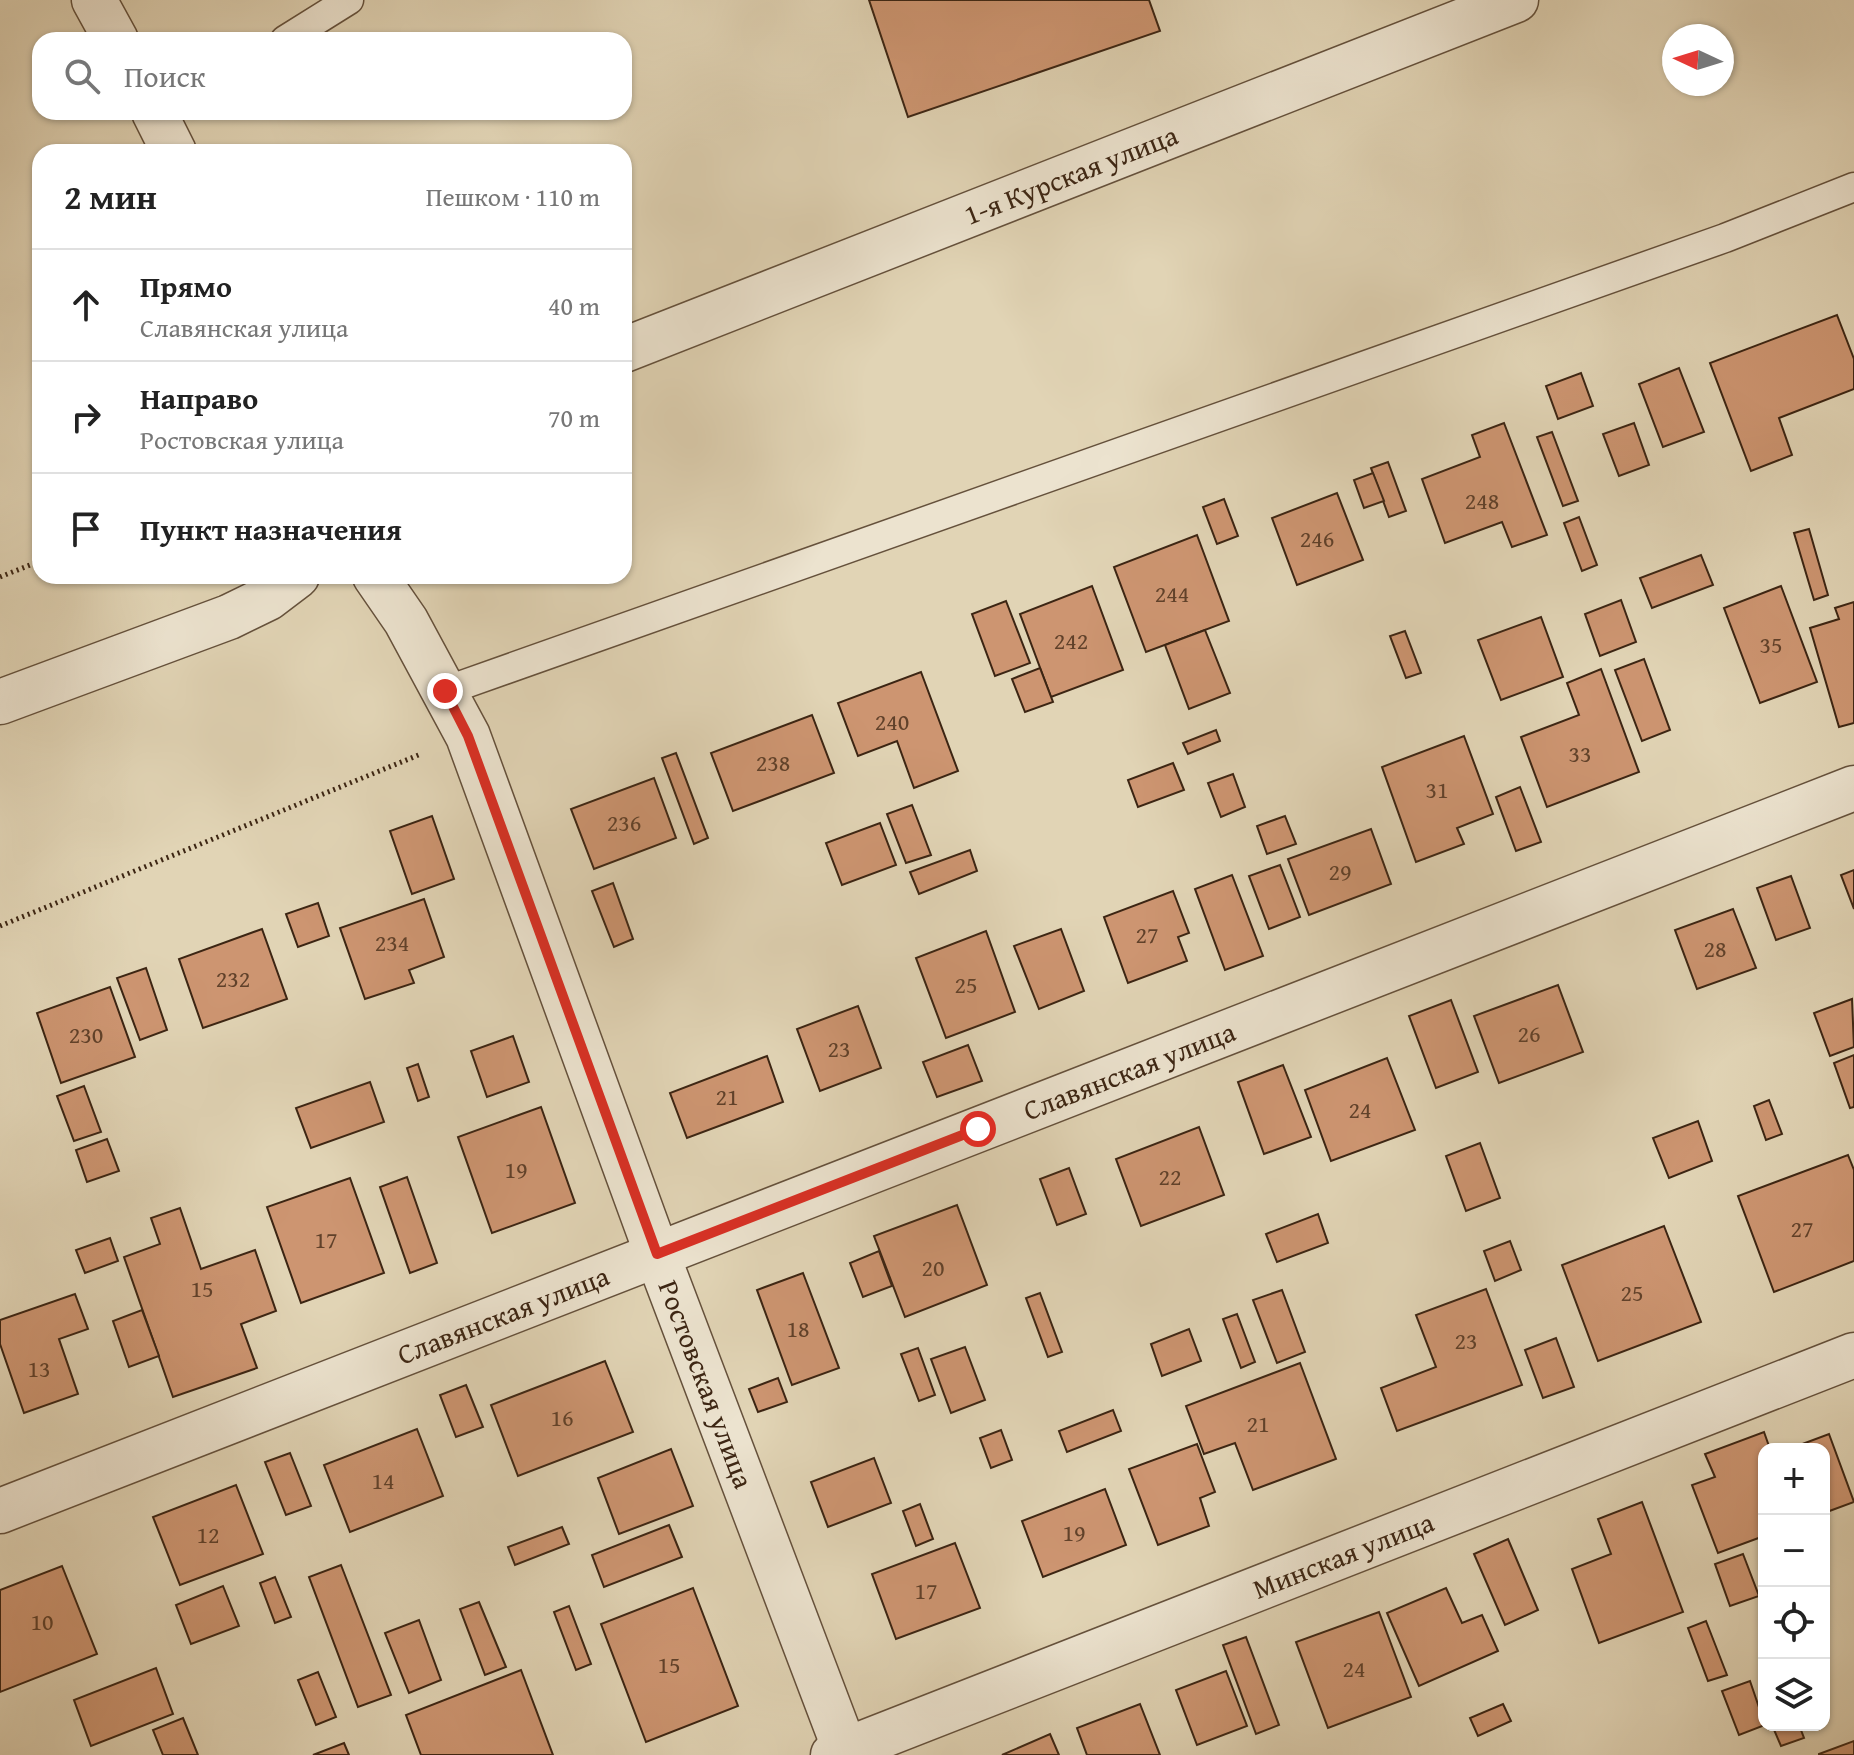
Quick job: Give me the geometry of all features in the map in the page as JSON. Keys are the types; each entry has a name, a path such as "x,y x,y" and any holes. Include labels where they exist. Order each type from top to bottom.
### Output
{"street":[{"path":"94,0 112,32"},
{"name":"1-я Курская улица","path":"632,347 1516,0"},
{"path":"158,120 170,144"},
{"path":"0,702 229,617 268,598 286,584"},
{"name":"Ростовская улица","path":"381,584 406,621 468,736 842,1753"},
{"name":"Славянская улица","path":"0,1511 1854,788"},
{"name":"Минская улица","path":"842,1753 1854,1355"}],"lane":[{"path":"298,32 349,0"},
{"path":"445,691 1710,243 1854,187"}],"path":[{"path":"0,577 32,564"},
{"path":"0,926 468,736"}],"building":[{"path":"869,0 1149,0 1160,31 908,117"},
{"path":"1837,315 1854,359 1854,389 1779,418 1792,455 1751,471 1710,363"},
{"path":"1679,368 1704,432 1663,447 1639,384"},
{"path":"1581,373 1593,406 1558,419 1546,386"},
{"path":"1504,423 1547,535 1512,547 1502,522 1445,543 1422,479 1480,457 1472,435"},
{"path":"1634,423 1649,465 1619,476 1603,434"},
{"path":"1552,432 1578,501 1563,506 1537,437"},
{"path":"1388,462 1406,511 1389,517 1371,468"},
{"path":"1373,473 1384,501 1364,508 1354,480"},
{"path":"1337,493 1363,560 1297,585 1272,518"},
{"path":"1224,499 1238,536 1217,544 1203,507"},
{"path":"1579,517 1597,565 1582,571 1564,523"},
{"path":"1809,529 1828,595 1814,600 1794,533"},
{"path":"1197,535 1229,621 1146,652 1114,567"},
{"path":"1701,555 1713,585 1652,608 1640,578"},
{"path":"1092,586 1123,670 1051,697 1020,614"},
{"path":"1781,586 1817,682 1760,703 1724,608"},
{"path":"1621,600 1636,642 1600,656 1585,614"},
{"path":"1006,601 1030,663 995,676 972,614"},
{"path":"1854,602 1854,723 1839,727 1810,628 1839,619 1835,608"},
{"path":"1541,617 1563,677 1501,700 1478,640"},
{"path":"1205,630 1230,693 1189,709 1165,645"},
{"path":"1405,631 1421,673 1406,678 1390,636"},
{"path":"1644,659 1670,730 1642,741 1615,670"},
{"path":"1040,668 1053,702 1025,712 1012,679"},
{"path":"1601,669 1639,772 1547,807 1521,737 1579,715 1567,683"},
{"path":"921,672 958,771 914,788 897,741 858,756 838,703"},
{"path":"812,715 834,773 733,811 711,753"},
{"path":"1216,730 1220,741 1188,754 1183,743"},
{"path":"1464,736 1493,814 1457,828 1464,844 1416,862 1382,767"},
{"path":"676,753 708,838 694,844 662,758"},
{"path":"1173,763 1184,790 1138,807 1128,780"},
{"path":"1233,774 1245,807 1221,817 1208,783"},
{"path":"654,778 676,838 594,869 571,809"},
{"path":"1520,787 1541,842 1516,851 1496,797"},
{"path":"912,805 931,855 906,863 887,814"},
{"path":"432,816 454,879 412,894 390,831"},
{"path":"1285,816 1296,844 1267,854 1257,826"},
{"path":"880,823 896,865 842,885 826,843"},
{"path":"1371,829 1391,884 1309,915 1288,859"},
{"path":"970,850 977,871 919,894 910,872"},
{"path":"1280,865 1300,917 1269,929 1249,876"},
{"path":"1854,870 1854,909 1841,875"},
{"path":"1232,875 1263,956 1225,970 1195,889"},
{"path":"1791,876 1810,928 1776,940 1757,888"},
{"path":"613,883 633,939 614,947 592,891"},
{"path":"1173,891 1189,933 1178,937 1187,961 1128,983 1104,917"},
{"path":"424,899 444,957 409,970 414,983 365,999 340,928"},
{"path":"318,903 329,936 298,947 286,914"},
{"path":"1733,909 1756,968 1697,989 1675,930"},
{"path":"262,929 287,999 203,1028 179,959"},
{"path":"1061,929 1084,991 1039,1009 1014,946"},
{"path":"986,931 1015,1012 946,1038 916,958"},
{"path":"146,968 167,1030 140,1040 117,978"},
{"path":"1558,985 1583,1052 1499,1083 1474,1016"},
{"path":"110,987 135,1057 61,1083 37,1013"},
{"path":"1852,999 1854,1047 1830,1056 1814,1013"},
{"path":"1451,1000 1478,1072 1436,1088 1409,1016"},
{"path":"858,1006 881,1068 820,1091 797,1029"},
{"path":"513,1036 529,1082 487,1097 471,1051"},
{"path":"968,1045 982,1081 937,1097 923,1062"},
{"path":"1854,1055 1854,1107 1850,1108 1834,1063"},
{"path":"767,1056 783,1102 687,1138 670,1093"},
{"path":"1387,1058 1415,1130 1331,1161 1305,1090"},
{"path":"418,1064 429,1097 418,1101 407,1068"},
{"path":"1283,1065 1311,1137 1264,1154 1238,1082"},
{"path":"370,1082 384,1122 311,1148 296,1108"},
{"path":"84,1086 101,1132 74,1141 57,1096"},
{"path":"1769,1100 1782,1134 1766,1140 1754,1106"},
{"path":"541,1107 575,1203 492,1233 458,1137"},
{"path":"1698,1121 1712,1161 1669,1178 1653,1138"},
{"path":"1199,1127 1224,1195 1141,1226 1116,1159"},
{"path":"107,1139 119,1171 87,1182 76,1150"},
{"path":"1480,1143 1500,1198 1466,1211 1446,1156"},
{"path":"1848,1155 1854,1170 1854,1261 1774,1292 1738,1196"},
{"path":"1069,1168 1086,1214 1057,1225 1040,1179"},
{"path":"407,1177 437,1263 410,1273 380,1187"},
{"path":"350,1178 384,1273 301,1303 267,1207"},
{"path":"957,1205 987,1285 905,1317 874,1236"},
{"path":"180,1208 201,1269 255,1250 276,1311 241,1324 257,1368 173,1397 124,1257 160,1244 151,1218"},
{"path":"1318,1214 1328,1243 1277,1262 1266,1234"},
{"path":"1664,1226 1701,1322 1598,1361 1562,1265"},
{"path":"110,1238 118,1261 85,1273 76,1250"},
{"path":"1510,1241 1521,1270 1495,1281 1484,1251"},
{"path":"879,1251 892,1286 863,1297 850,1263"},
{"path":"803,1273 839,1368 792,1385 757,1290"},
{"path":"1486,1289 1522,1385 1397,1431 1381,1388 1436,1367 1416,1315"},
{"path":"1282,1290 1305,1352 1277,1363 1253,1300"},
{"path":"1040,1293 1062,1352 1048,1357 1026,1298"},
{"path":"75,1294 88,1329 59,1339 78,1394 24,1413 0,1344 0,1320"},
{"path":"142,1310 159,1356 129,1367 113,1321"},
{"path":"1237,1314 1255,1362 1241,1368 1223,1319"},
{"path":"1189,1329 1201,1361 1162,1376 1151,1344"},
{"path":"1556,1338 1574,1387 1543,1398 1525,1350"},
{"path":"965,1347 985,1400 951,1413 931,1359"},
{"path":"918,1348 935,1395 919,1401 901,1354"},
{"path":"605,1361 633,1432 518,1476 491,1405"},
{"path":"1300,1363 1336,1459 1253,1490 1235,1443 1204,1454 1186,1406"},
{"path":"778,1378 787,1402 758,1412 749,1389"},
{"path":"466,1385 483,1427 456,1437 440,1395"},
{"path":"1113,1410 1121,1431 1067,1452 1059,1431"},
{"path":"417,1429 443,1496 350,1532 324,1465"},
{"path":"1001,1430 1012,1460 991,1468 980,1438"},
{"path":"1764,1432 1768,1443 1758,1443 1758,1538 1718,1553 1692,1485 1715,1477 1705,1454"},
{"path":"1829,1434 1854,1502 1830,1511 1830,1443 1805,1443"},
{"path":"1197,1444 1215,1492 1200,1498 1209,1526 1158,1545 1129,1469"},
{"path":"671,1449 693,1506 619,1534 598,1478"},
{"path":"290,1453 311,1506 286,1515 265,1462"},
{"path":"874,1458 891,1503 828,1527 811,1482"},
{"path":"236,1485 263,1554 180,1585 153,1517"},
{"path":"1105,1489 1126,1545 1043,1577 1022,1521"},
{"path":"1642,1502 1683,1612 1599,1643 1572,1569 1611,1554 1598,1519"},
{"path":"920,1504 933,1539 916,1546 903,1511"},
{"path":"669,1525 682,1557 604,1587 592,1555"},
{"path":"562,1527 569,1544 515,1565 508,1547"},
{"path":"1508,1539 1538,1610 1505,1625 1474,1554"},
{"path":"955,1543 980,1608 896,1639 872,1574"},
{"path":"1743,1554 1758,1596 1730,1606 1715,1564"},
{"path":"341,1565 391,1695 358,1707 309,1577"},
{"path":"62,1566 97,1654 0,1692 0,1590"},
{"path":"275,1577 291,1617 275,1623 260,1583"},
{"path":"223,1586 239,1626 191,1644 176,1605"},
{"path":"693,1588 738,1706 646,1742 601,1624"},
{"path":"1446,1588 1462,1623 1482,1615 1498,1651 1419,1686 1387,1613"},
{"path":"479,1602 506,1667 485,1675 460,1609"},
{"path":"569,1606 591,1664 576,1670 554,1612"},
{"path":"1379,1612 1411,1697 1328,1728 1296,1642"},
{"path":"419,1620 441,1680 409,1693 385,1633"},
{"path":"1706,1621 1727,1675 1708,1681 1688,1628"},
{"path":"1246,1637 1279,1725 1256,1734 1223,1645"},
{"path":"156,1668 173,1714 91,1746 74,1700"},
{"path":"521,1670 553,1755 421,1755 406,1715"},
{"path":"1226,1671 1247,1726 1197,1745 1176,1690"},
{"path":"318,1672 336,1717 316,1725 298,1680"},
{"path":"1750,1681 1758,1704 1758,1728 1739,1735 1722,1691"},
{"path":"1140,1704 1160,1755 1087,1755 1077,1728"},
{"path":"1503,1704 1511,1721 1478,1736 1470,1718"},
{"path":"183,1718 198,1755 163,1755 153,1730"},
{"path":"1775,1731 1801,1731 1804,1738 1781,1746"},
{"path":"1050,1734 1059,1755 1002,1755"},
{"path":"1854,1741 1854,1755 1819,1755 1819,1754"},
{"path":"344,1743 349,1755 313,1755"}],"route":[{"path":"445,691 468,736 657,1254 978,1129"}]}
